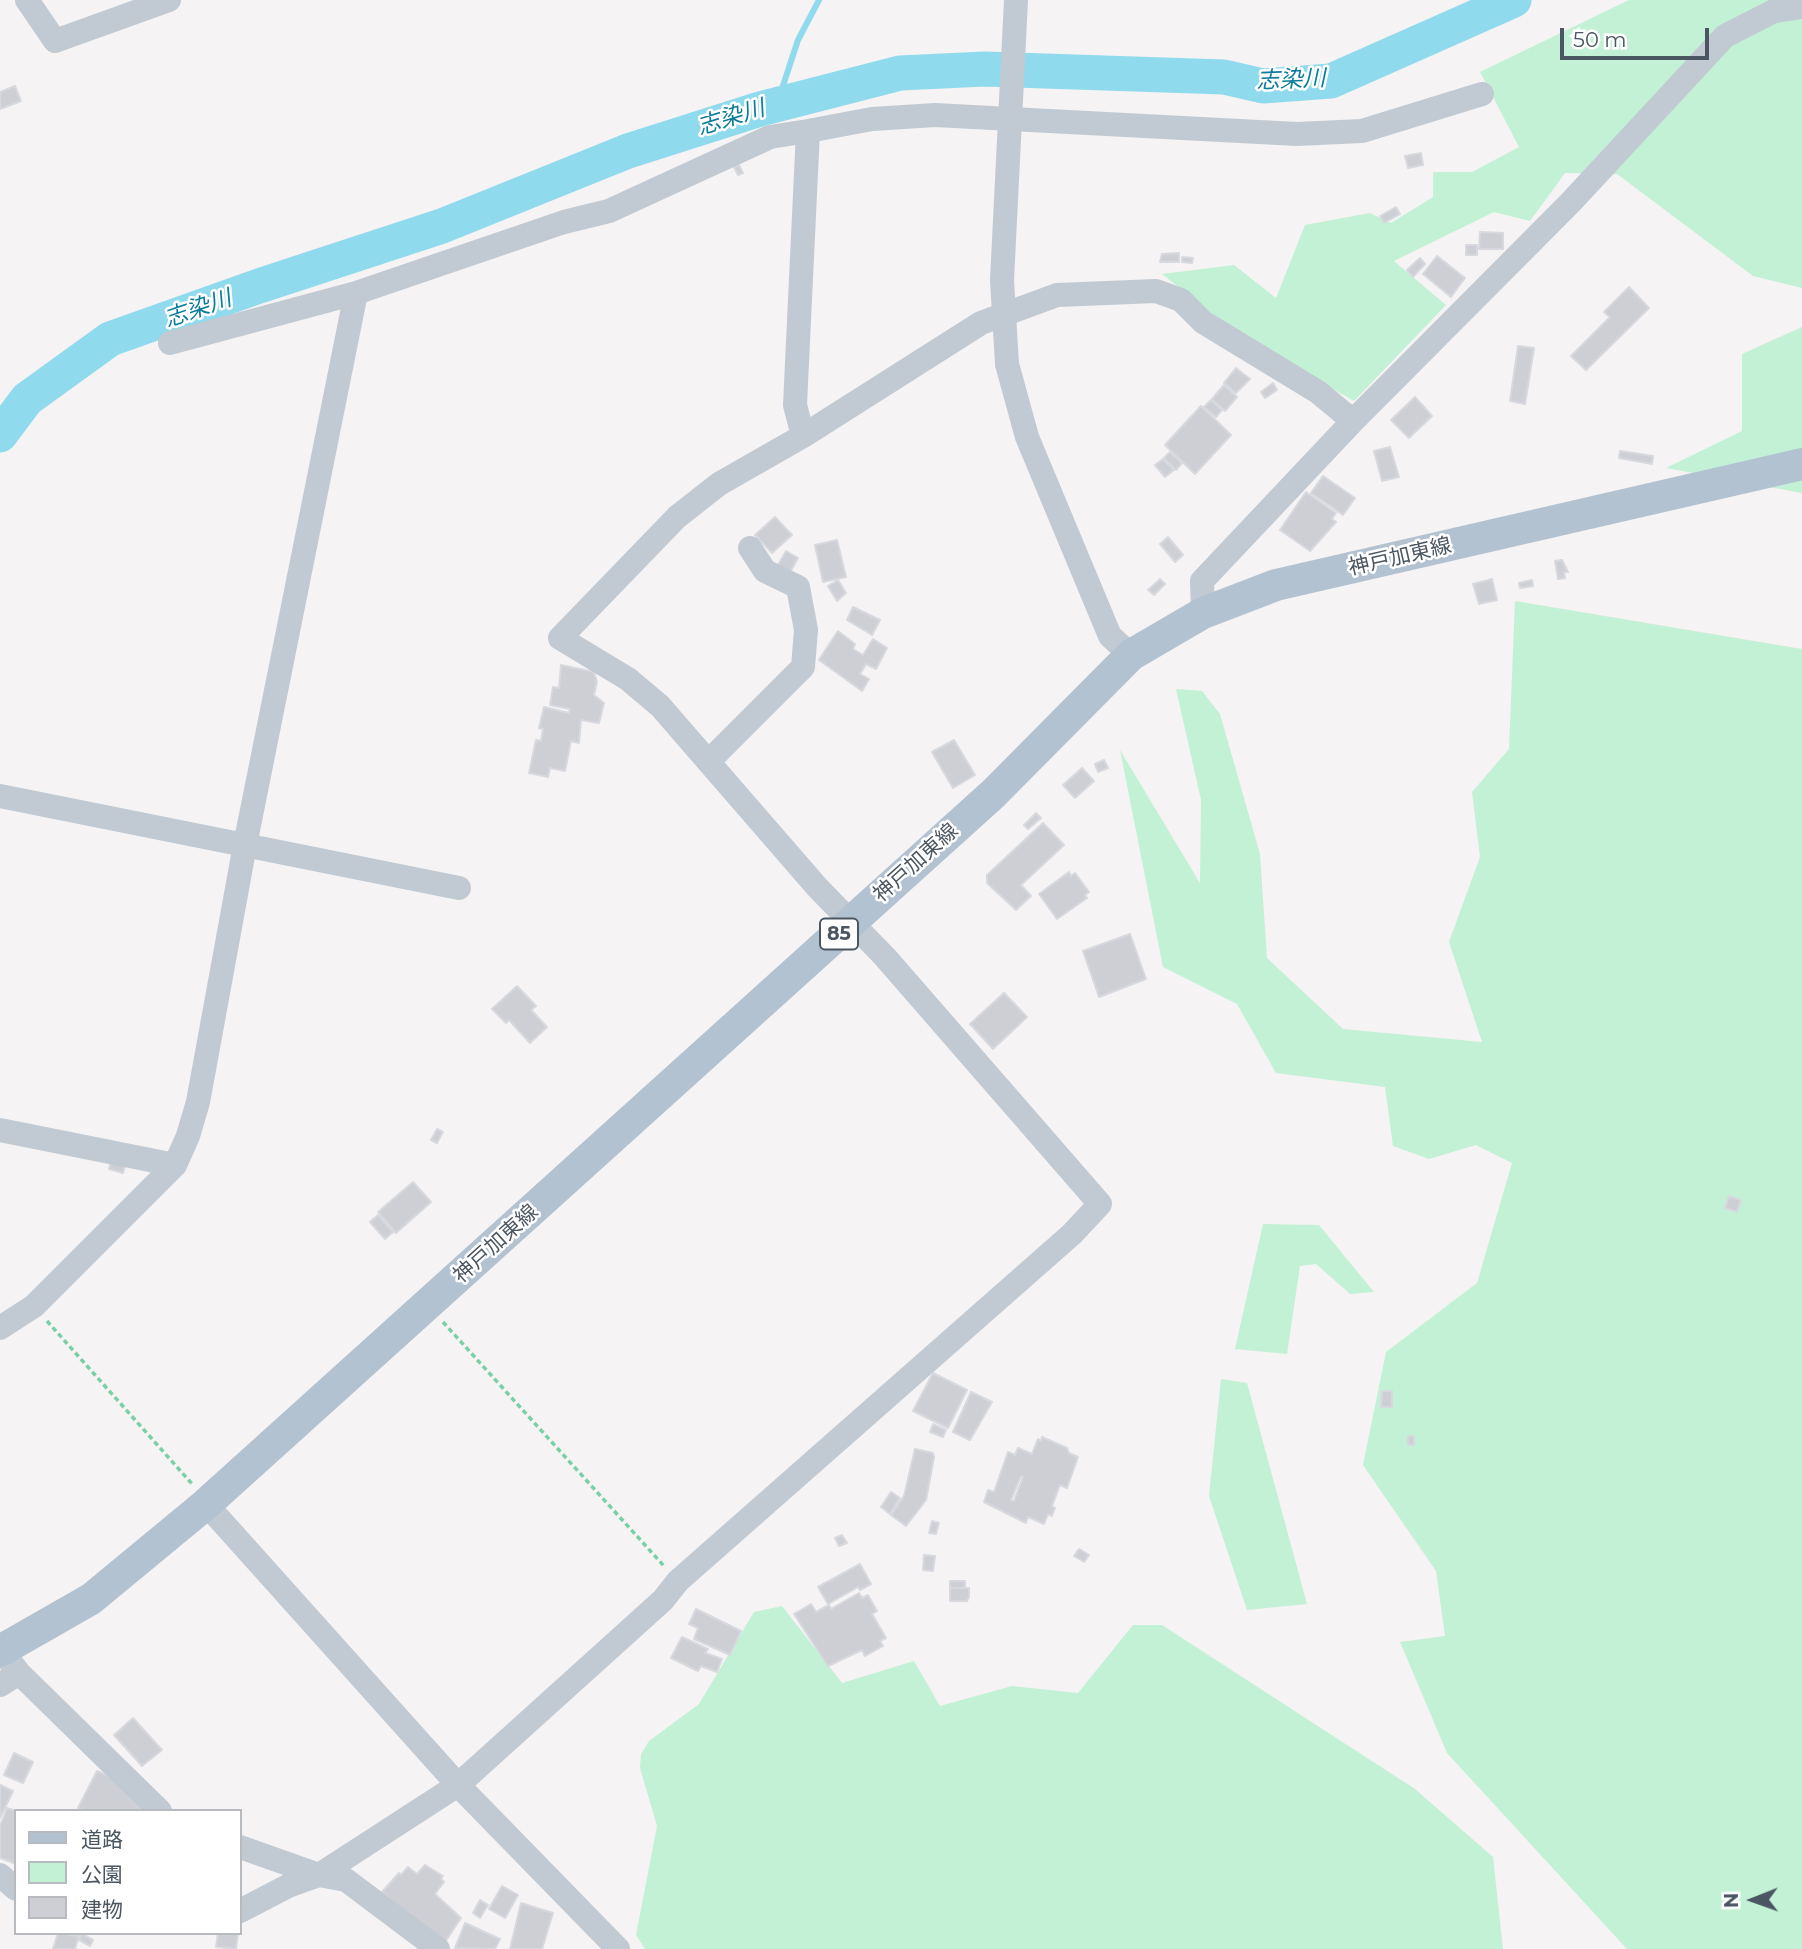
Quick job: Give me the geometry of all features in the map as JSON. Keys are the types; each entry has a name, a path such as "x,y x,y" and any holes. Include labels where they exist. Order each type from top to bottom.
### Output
{"main road":[{"name":"神戸加東線","path":"5,1665 91,1599 206,1504 428,1305 993,794 1131,654 1203,613 1276,585 1802,464"}],"street":[{"path":"27,0 55,41 169,0"},
{"path":"1016,0 1002,280 1007,364 1027,437 1110,636 1131,654"},
{"path":"1203,613 1202,581 1353,421 1570,203 1725,36 1774,11 1802,7"},
{"path":"170,343 356,293 565,222 609,211 770,137 872,119 935,115 1297,134 1363,131 1482,94"},
{"path":"803,436 795,405 808,131"},
{"path":"242,1911 288,1886 319,1875 458,1784 663,1600 678,1581 1072,1234 1100,1205 885,957 851,923 660,706 636,686 560,638 677,517 719,484 803,436 981,323 1056,295 1156,291 1181,300 1203,322 1318,392 1353,421"},
{"path":"0,1328 34,1306 174,1165 188,1136 198,1102 246,845 356,293"},
{"path":"710,760 803,667 806,630 798,587 765,572 750,548"},
{"path":"0,796 459,888"},
{"path":"0,1130 174,1165"},
{"path":"206,1504 458,1784 618,1949"},
{"path":"5,1665 158,1809"},
{"path":"242,1848 319,1875 346,1880 438,1949"},
{"path":"0,1875 14,1887"}],"path":[{"path":"428,1305 678,1581"},
{"path":"34,1306 189,1480 206,1504"}],"green space":[{"path":"1629,0 1802,0 1802,288 1753,276 1617,174 1565,173 1530,221 1494,212 1394,261 1446,305 1354,401 1243,338 1162,274 1234,265 1276,298 1305,225 1370,213 1391,223 1433,197 1433,172 1472,172 1519,147 1480,72"},
{"path":"1802,327 1802,493 1666,468 1742,431 1742,354"},
{"path":"1515,601 1802,649 1802,1949 1627,1949 1447,1753 1400,1642 1445,1636 1436,1571 1363,1465 1386,1352 1477,1283 1512,1163 1476,1145 1429,1159 1393,1146 1385,1087 1276,1073 1237,1004 1163,967 1120,750 1200,883 1201,800 1176,689 1202,691 1220,714 1260,854 1267,958 1343,1029 1482,1042 1449,942 1480,857 1472,792 1509,749"},
{"path":"1263,1224 1319,1225 1374,1292 1350,1294 1316,1264 1300,1266 1287,1354 1235,1349"},
{"path":"1221,1379 1247,1383 1307,1604 1247,1610 1209,1496"},
{"path":"782,1606 842,1683 914,1661 940,1706 1012,1686 1078,1693 1133,1625 1162,1625 1415,1789 1493,1857 1503,1949 645,1949 636,1935 657,1826 640,1768 641,1754 649,1741 699,1704 754,1612"}],"building":[{"path":"15,86 21,101 0,109 0,92"},
{"path":"1421,153 1423,165 1408,168 1405,156"},
{"path":"739,165 743,173 738,175 734,167"},
{"path":"1396,207 1400,214 1384,223 1380,216"},
{"path":"1480,232 1503,233 1503,249 1479,249"},
{"path":"1466,245 1477,245 1477,255 1466,255"},
{"path":"1179,253 1179,262 1160,262 1162,254"},
{"path":"1437,256 1465,278 1451,297 1423,274"},
{"path":"1182,257 1193,258 1192,263 1182,262"},
{"path":"1420,258 1425,264 1413,277 1407,270"},
{"path":"1629,287 1649,308 1586,370 1571,356 1610,317 1604,312"},
{"path":"1518,346 1534,348 1525,404 1510,401"},
{"path":"1236,368 1250,379 1236,393 1224,383"},
{"path":"1273,383 1277,390 1265,398 1261,392"},
{"path":"1224,385 1237,397 1225,411 1212,399"},
{"path":"1415,397 1432,416 1409,438 1391,420"},
{"path":"1211,400 1222,410 1216,417 1204,407"},
{"path":"1201,406 1231,435 1195,474 1165,445"},
{"path":"1390,447 1399,477 1382,481 1374,451"},
{"path":"1620,451 1653,456 1652,464 1619,458"},
{"path":"1170,452 1182,463 1176,470 1164,458"},
{"path":"1163,459 1174,470 1165,477 1155,465"},
{"path":"1323,476 1355,498 1343,515 1311,493"},
{"path":"1306,492 1336,513 1332,519 1336,522 1310,551 1280,530"},
{"path":"775,517 792,535 772,553 755,535"},
{"path":"1168,537 1183,555 1175,562 1160,544"},
{"path":"837,540 846,577 823,582 815,545"},
{"path":"786,551 798,558 789,574 777,567"},
{"path":"1562,560 1568,572 1564,572 1565,578 1558,579 1555,561"},
{"path":"1160,579 1165,584 1154,595 1148,590"},
{"path":"1492,579 1497,600 1479,604 1473,584"},
{"path":"838,580 846,593 837,601 828,586"},
{"path":"1532,580 1533,586 1520,588 1519,583"},
{"path":"853,607 880,620 872,635 847,620"},
{"path":"838,631 855,644 853,649 863,655 873,639 887,648 876,669 866,664 860,674 869,679 862,691 819,660"},
{"path":"561,665 594,672 597,682 594,695 604,703 599,723 581,720 579,743 571,741 565,771 550,768 548,777 529,773 536,740 541,741 543,729 539,728 544,707 569,713 570,709 550,705 553,687 559,688"},
{"path":"954,740 975,775 953,788 932,752"},
{"path":"1104,760 1108,768 1098,772 1095,764"},
{"path":"1082,768 1094,781 1075,798 1063,785"},
{"path":"1036,813 1041,818 1028,829 1024,825"},
{"path":"1043,823 1064,845 1021,885 1031,896 1016,910 987,883 987,875"},
{"path":"1069,872 1071,876 1075,873 1089,892 1085,895 1087,898 1057,919 1039,894"},
{"path":"1130,934 1146,979 1099,997 1083,951"},
{"path":"517,986 536,1006 531,1010 547,1027 530,1043 509,1020 506,1023 492,1009"},
{"path":"1004,993 1027,1017 993,1049 970,1024"},
{"path":"437,1129 443,1132 437,1143 431,1140"},
{"path":"112,1158 126,1162 123,1173 109,1169"},
{"path":"413,1182 431,1202 396,1233 378,1212"},
{"path":"1729,1196 1741,1200 1737,1212 1725,1208"},
{"path":"378,1215 393,1232 385,1239 370,1222"},
{"path":"933,1373 967,1390 948,1428 913,1411"},
{"path":"1382,1391 1392,1391 1392,1407 1381,1407"},
{"path":"971,1392 992,1402 970,1440 953,1432"},
{"path":"933,1424 946,1430 943,1437 930,1432"},
{"path":"1408,1436 1414,1436 1414,1445 1408,1445"},
{"path":"1042,1437 1067,1448 1069,1453 1078,1457 1067,1488 1060,1485 1052,1506 1055,1508 1052,1516 1048,1514 1044,1524 1028,1517 1026,1523 984,1502 988,1490 994,1492 1008,1452 1015,1455 1018,1448 1032,1454 1038,1439 1041,1441","holes":["1021,1476 1023,1477 1014,1501 1011,1500"]},
{"path":"915,1449 933,1453 934,1457 926,1500 906,1526 891,1515 904,1496"},
{"path":"891,1492 900,1498 890,1514 881,1507"},
{"path":"932,1521 939,1523 936,1534 929,1533"},
{"path":"842,1535 847,1543 839,1546 835,1538"},
{"path":"1079,1549 1089,1555 1084,1562 1074,1556"},
{"path":"924,1555 935,1556 933,1571 923,1570"},
{"path":"860,1564 871,1584 860,1590 858,1587 828,1604 818,1587"},
{"path":"950,1581 965,1581 965,1588 950,1588"},
{"path":"950,1588 969,1588 967,1601 950,1601"},
{"path":"859,1593 862,1598 868,1595 877,1611 872,1614 886,1638 880,1641 883,1646 865,1656 862,1650 828,1666 794,1614 811,1604 816,1612 829,1605 831,1609"},
{"path":"696,1609 741,1631 730,1655 694,1639 698,1628 689,1624"},
{"path":"682,1637 708,1649 705,1653 722,1659 717,1672 701,1666 698,1671 671,1658"},
{"path":"133,1718 162,1750 142,1766 114,1735"},
{"path":"14,1753 33,1762 23,1783 4,1775"},
{"path":"97,1771 111,1777 141,1809 80,1809 78,1808"},
{"path":"0,1785 13,1791 0,1818"},
{"path":"7,1808 14,1810 14,1863 0,1858 0,1826"},
{"path":"425,1865 443,1876 441,1879 444,1882 435,1894 461,1918 443,1945 382,1892 408,1867 417,1874"},
{"path":"502,1886 518,1895 505,1918 489,1909"},
{"path":"480,1900 488,1905 480,1918 473,1913"},
{"path":"521,1903 553,1913 542,1949 510,1949"},
{"path":"465,1923 500,1939 495,1949 455,1948"},
{"path":"57,1935 79,1936 75,1949 53,1949"},
{"path":"84,1935 93,1940 90,1946 79,1940"},
{"path":"218,1935 238,1935 236,1949 216,1947"}],"waterway":[{"path":"777,104 798,40 819,0"},
{"name":"志染川","path":"0,435 27,399 110,339 259,286 442,226 628,151 760,109 900,73 985,69 1224,77 1263,86 1331,81 1514,0"}]}
